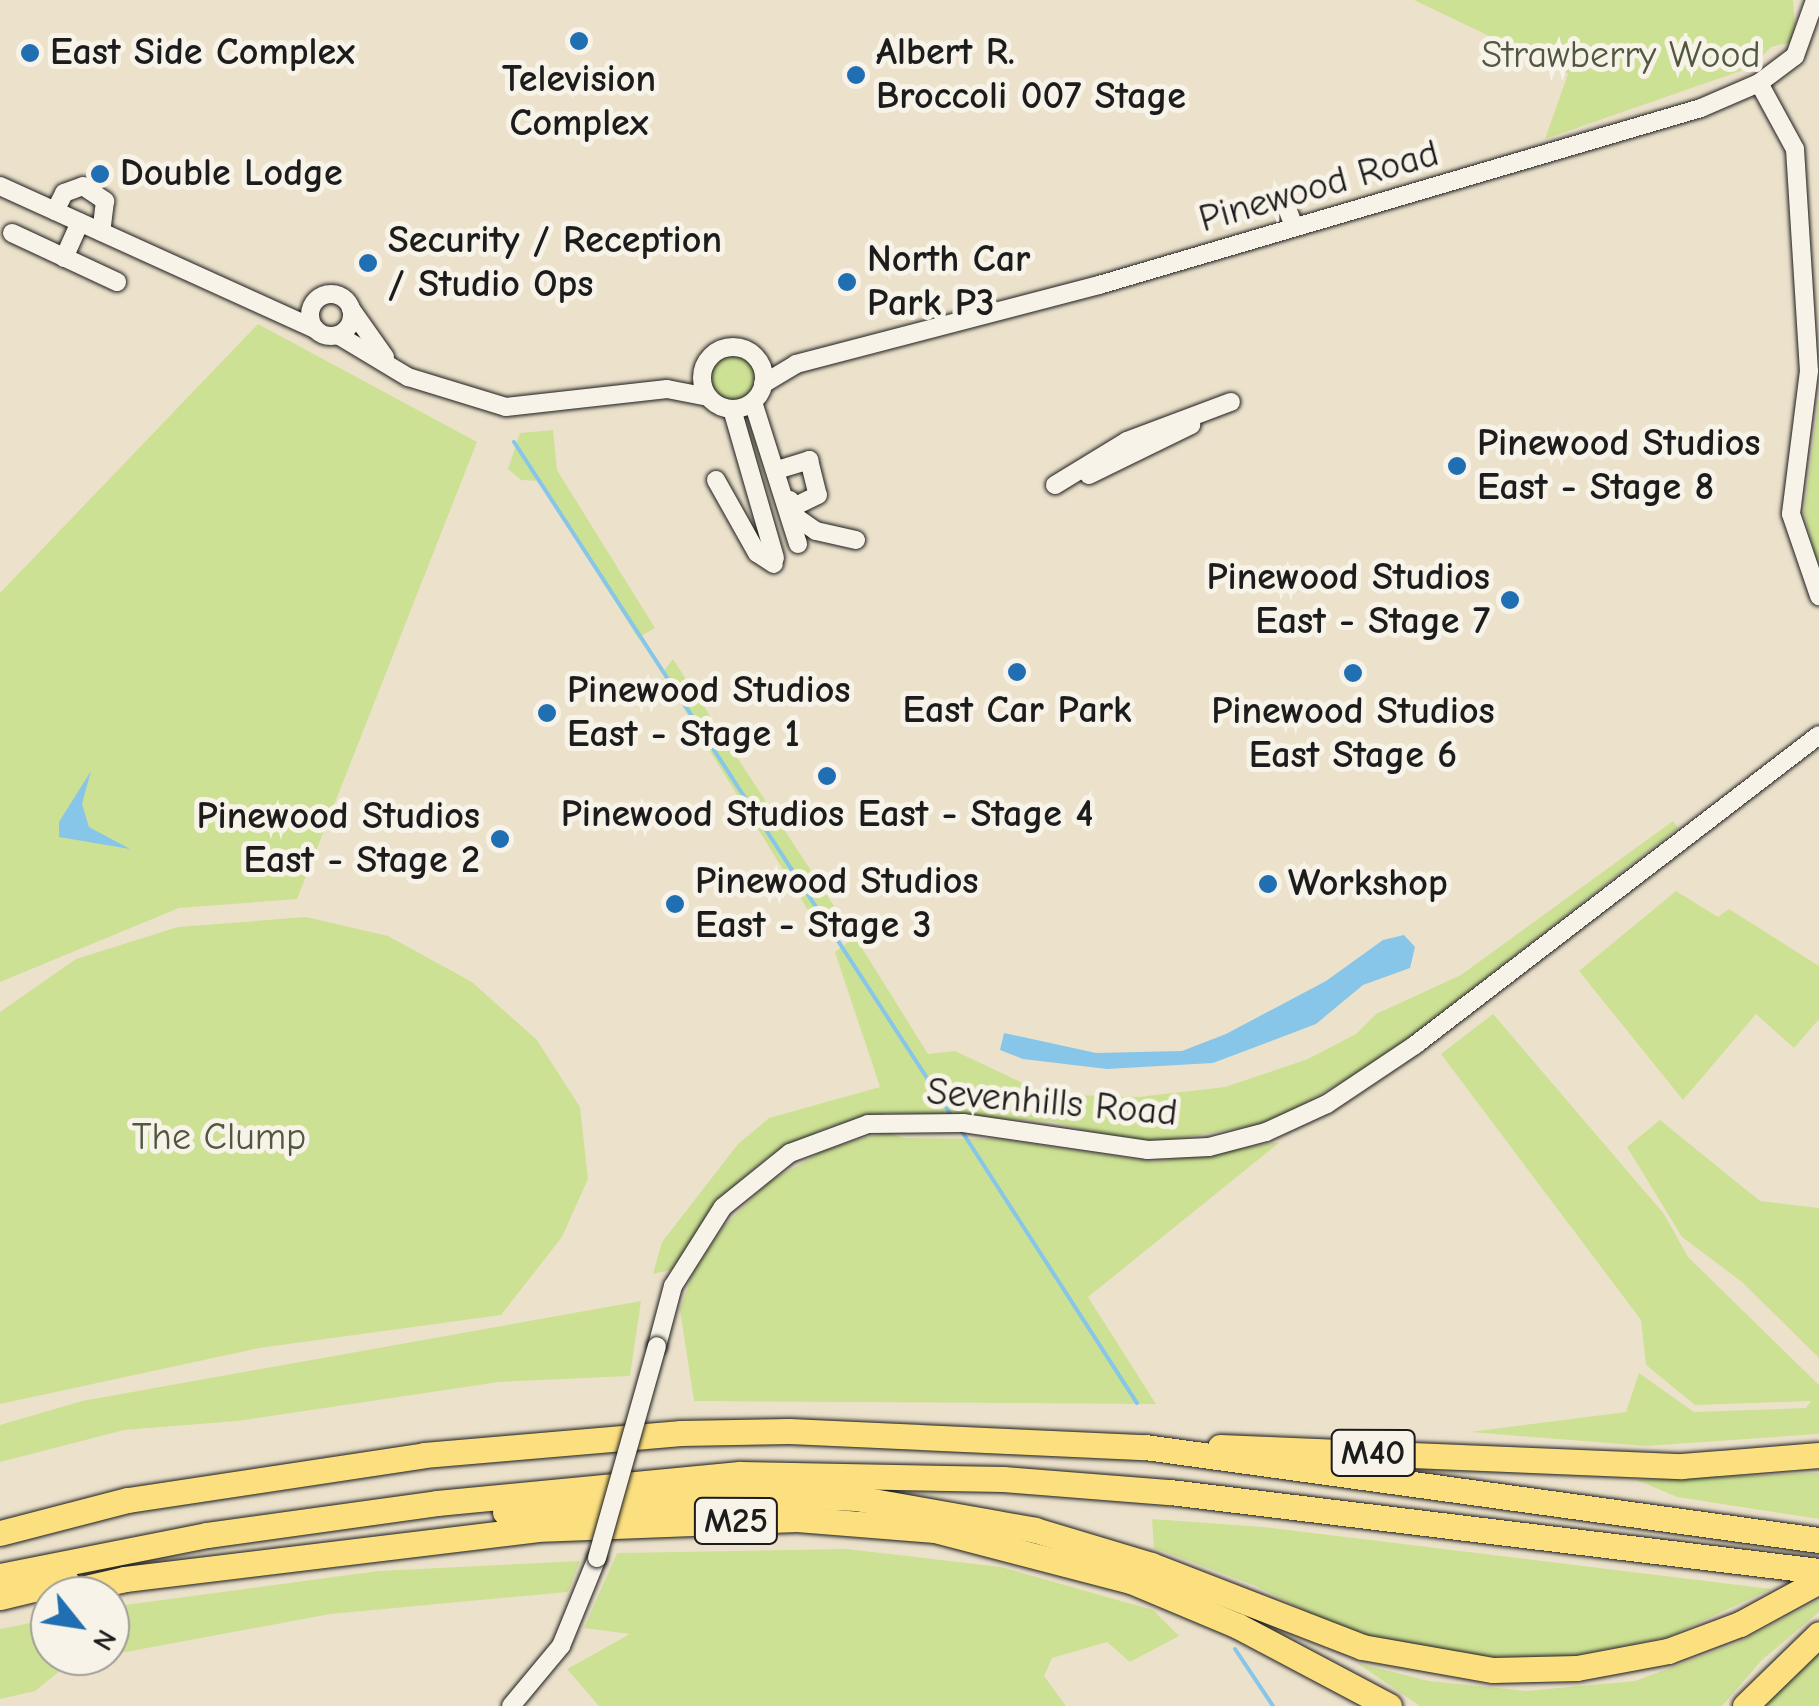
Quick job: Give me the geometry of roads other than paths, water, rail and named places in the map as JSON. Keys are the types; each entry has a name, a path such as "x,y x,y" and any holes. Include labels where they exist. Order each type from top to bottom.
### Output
{"highway":[{"path":"0,1533 128,1500 424,1455 681,1433 872,1432 1146,1447 1813,1538"},
{"name":"M40","path":"1146,1447 1682,1466 1819,1455"},
{"name":"M25","path":"0,1576 207,1535 521,1494 740,1474 1003,1478 1351,1511 1819,1572"},
{"name":"M25","path":"521,1494 816,1493 905,1505 1096,1548 1378,1652 1493,1670 1576,1668 1668,1651 1740,1624 1819,1581"},
{"name":"M25","path":"0,1597 253,1544 514,1511 776,1501 905,1505"},
{"name":"M25","path":"130,1578 536,1529 797,1519 935,1530 1131,1581 1238,1626 1389,1706"},
{"name":"M25","path":"0,1608 30,1601"},
{"path":"1744,1706 1819,1634"}],"street":[{"name":"Pinewood Road","path":"764,384 796,364 1099,285 1701,108 1759,84 1795,56 1817,4"},
{"path":"1759,84 1795,149 1809,371 1791,514 1819,596"},
{"path":"0,186 255,304 338,335 393,369 506,407 668,389 708,397 732,410 775,561 757,553 716,480"},
{"path":"54,210 64,193 83,186 104,201 101,232"},
{"path":"1285,203 1294,226"},
{"path":"64,258 80,222"},
{"path":"12,233 117,282"},
{"path":"255,304 312,306 332,294 351,308 393,369"},
{"path":"312,306 315,329"},
{"path":"338,335 350,324 351,308"},
{"path":"668,389 723,349 752,354 764,384 753,402 732,410"},
{"name":"Pinewood Road","path":"752,354 796,364"},
{"path":"704,366 708,397"},
{"path":"753,402 798,544"},
{"path":"1231,402 1145,450 1055,485 1137,436 1231,402"},
{"path":"772,463 808,460 818,495 793,508"},
{"path":"772,463 793,508 816,531 856,540"},
{"name":"Sevenhills Road","path":"511,1706 561,1646 596,1558 673,1286 722,1207 790,1153 868,1124 956,1122 1148,1150 1209,1147 1266,1132 1327,1104 1415,1045 1819,736"}],"water":[{"path":"91,771 82,804 89,827 130,849 59,837 59,822"},
{"path":"1404,935 1415,947 1410,968 1363,985 1316,1024 1213,1063 1107,1069 1023,1059 1000,1050 1004,1033 1096,1053 1182,1051 1226,1034 1326,981 1383,940"}],"waterway":[{"path":"514,442 953,1118"},
{"path":"961,1130 1137,1403"},
{"path":"1235,1649 1273,1706"}],"place":[{"name":"Television Complex","path":"579,41"},
{"name":"East Side Complex","path":"30,53"},
{"name":"Albert R. Broccoli 007 Stage","path":"856,75"},
{"name":"Double Lodge","path":"100,174"},
{"name":"Security / Reception / Studio Ops","path":"368,263"},
{"name":"North Car Park P3","path":"847,282"},
{"name":"Pinewood Studios East - Stage 8","path":"1457,466"},
{"name":"Pinewood Studios East - Stage 7","path":"1510,600"},
{"name":"East Car Park","path":"1017,672"},
{"name":"Pinewood Studios East Stage 6","path":"1353,673"},
{"name":"Pinewood Studios East - Stage 1","path":"547,713"},
{"name":"Pinewood Studios East - Stage 4","path":"827,776"},
{"name":"Pinewood Studios East - Stage 2","path":"500,839"},
{"name":"Workshop","path":"1268,884"},
{"name":"Pinewood Studios East - Stage 3","path":"675,904"}],"park label":[{"name":"Strawberry Wood","path":"1621,56"},
{"name":"The Clump","path":"219,1138"}]}
